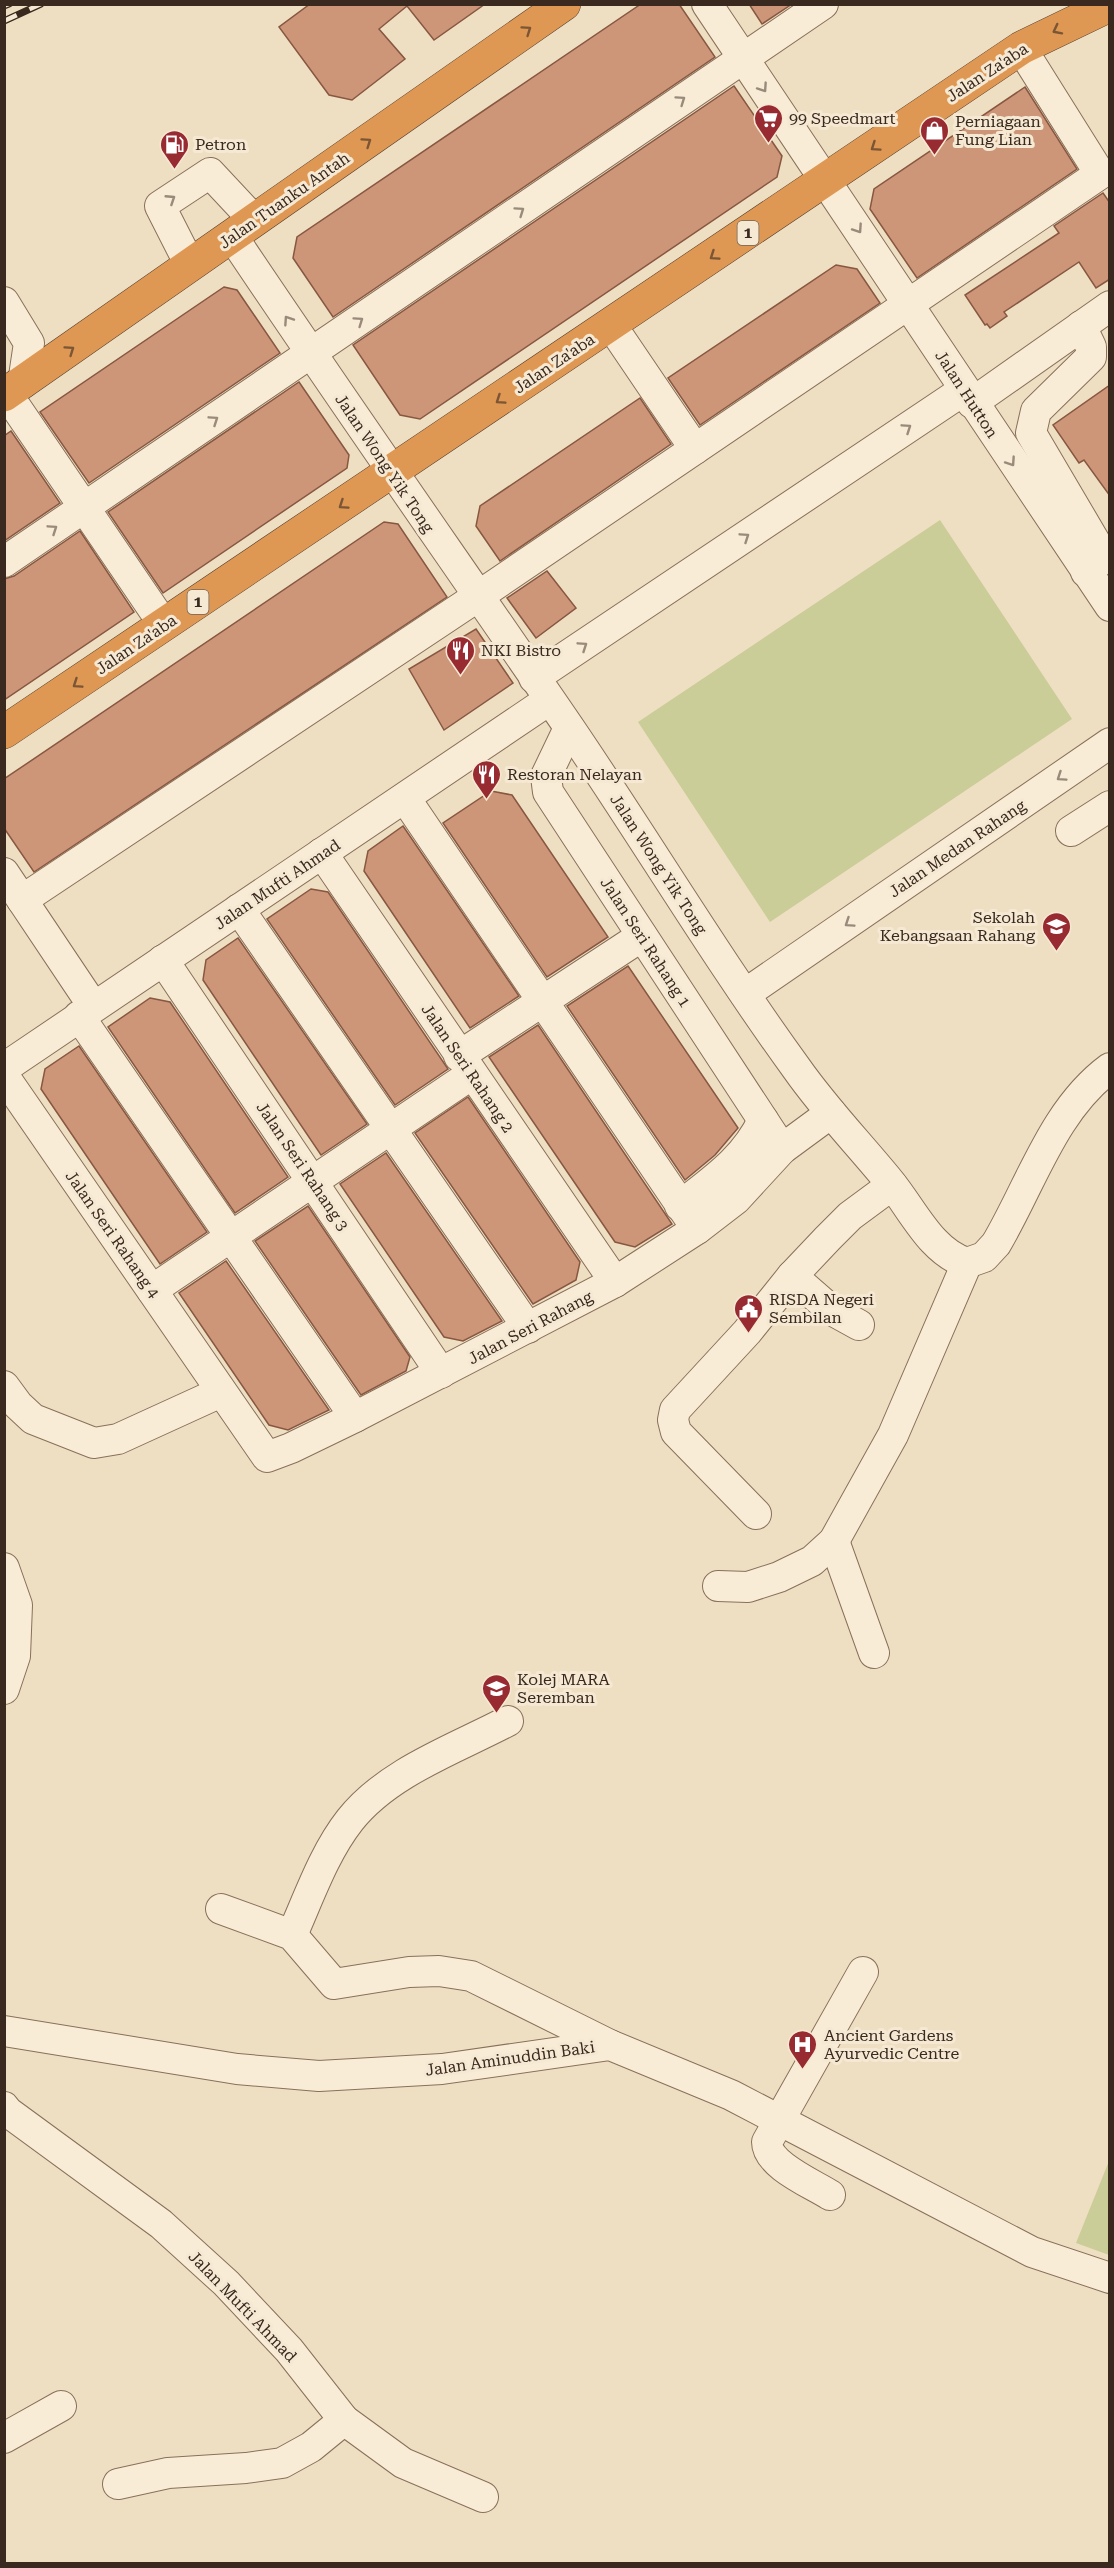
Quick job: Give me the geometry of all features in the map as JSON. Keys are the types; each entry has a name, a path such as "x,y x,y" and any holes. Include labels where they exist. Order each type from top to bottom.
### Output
{"highway":[{"name":"Jalan Tuanku Antah","path":"11,391 564,4"},
{"name":"Jalan Za'aba","path":"4,732 1021,48 1107,11"}],"street":[{"name":"Jalan Hutton","path":"707,4 1110,606"},
{"path":"4,562 823,4"},
{"path":"22,900 477,597 1100,174 1021,48"},
{"name":"Jalan Wong Yik Tong","path":"190,265 160,206 210,173 243,228 311,354 569,728 798,1071 892,1185 940,1249 952,1258 967,1263"},
{"path":"4,302 29,343 11,391 84,508 164,625"},
{"name":"Jalan Mufti Ahmad","path":"4,1068 405,798 542,689 968,397 1110,306"},
{"path":"611,325 695,449"},
{"path":"1081,326 1091,347 1091,357 1036,411 1031,433 1101,552 1100,561 1086,572"},
{"name":"Jalan Seri Rahang 1","path":"569,728 546,776 548,792 782,1149"},
{"name":"Jalan Medan Rahang","path":"745,994 1110,743"},
{"path":"405,798 689,1217 741,1156 755,1137 763,1120"},
{"path":"1071,831 1110,806"},
{"name":"Jalan Seri Rahang 2","path":"322,853 615,1282"},
{"path":"4,873 86,1011 231,1237 355,1417"},
{"path":"239,909 528,1328"},
{"path":"152,1290 392,1129 542,1002 642,936"},
{"name":"Jalan Seri Rahang 3","path":"163,960 441,1373"},
{"path":"718,1586 748,1587 780,1576 812,1561 834,1541 892,1435 967,1263 984,1257 996,1244 1060,1121 1092,1081 1110,1068"},
{"name":"Jalan Seri Rahang 4","path":"4,1076 221,1392"},
{"name":"Jalan Seri Rahang","path":"221,1392 267,1456 291,1448 615,1282 689,1217 736,1199 782,1149 831,1113"},
{"path":"756,1514 676,1432 673,1420 675,1410 747,1332 792,1276 850,1216 892,1185"},
{"path":"792,1276 830,1309 859,1324"},
{"path":"4,1386 18,1405 33,1419 94,1443 118,1439 221,1392"},
{"path":"834,1541 874,1653"},
{"path":"4,1568 17,1605 15,1656 4,1689"},
{"path":"292,1935 332,1849 350,1820 380,1791 405,1773 508,1721"},
{"path":"221,1909 292,1935 334,1984 409,1971 439,1971 471,1976 610,2045"},
{"path":"830,2195 773,2160 767,2150 766,2142 863,1972"},
{"name":"Jalan Aminuddin Baki","path":"4,2031 237,2069 319,2076 442,2069 610,2045 731,2095 1032,2252 1110,2278"},
{"name":"Jalan Mufti Ahmad","path":"4,2107 161,2224 226,2283 289,2350 344,2420 403,2463 483,2497"},
{"path":"4,2438 62,2406"},
{"path":"118,2484 168,2473 282,2463 311,2447 344,2420"}],"green space":[{"path":"940,520 1072,719 770,922 638,722"},
{"path":"1109,2161 1109,2255 1076,2243"}],"building":[{"path":"310,4 485,4 434,40 407,6 379,29 405,59 352,100 329,95 279,27"},
{"path":"641,4 679,4 715,57 333,317 293,258 297,237"},
{"path":"749,4 792,4 762,24"},
{"path":"734,86 782,156 777,177 420,419 400,415 353,345"},
{"path":"1025,87 1077,169 917,278 870,209 874,189"},
{"path":"1103,193 1110,203 1110,279 1096,288 1079,262 1004,312 1007,316 990,328 987,324 985,325 965,295 1059,233 1054,226"},
{"path":"836,265 857,269 880,303 700,425 668,378"},
{"path":"224,287 237,290 280,353 89,483 40,412"},
{"path":"299,382 349,455 347,468 163,593 108,512"},
{"path":"1110,385 1110,496 1084,460 1079,463 1053,425"},
{"path":"640,398 671,444 500,561 476,526 480,506"},
{"path":"11,431 60,503 4,541 4,436"},
{"path":"384,522 398,524 447,597 34,872 4,828 4,779"},
{"path":"80,531 134,612 4,700 4,579 14,576"},
{"path":"547,571 576,608 536,638 507,598"},
{"name":"NKI Bistro","path":"476,629 513,683 444,730 409,669"},
{"path":"491,791 512,795 608,937 547,977 443,823"},
{"path":"403,826 519,996 470,1028 364,871 368,851"},
{"path":"311,889 328,892 448,1069 395,1105 267,919"},
{"path":"238,938 367,1124 321,1155 203,980 206,960"},
{"path":"628,966 738,1128 715,1155 685,1180 567,1006"},
{"path":"150,998 170,1002 288,1177 235,1213 108,1027"},
{"path":"538,1025 672,1224 635,1247 615,1242 489,1057"},
{"path":"79,1046 207,1232 160,1264 41,1089 45,1069"},
{"path":"468,1097 580,1262 576,1280 533,1304 415,1133"},
{"path":"386,1153 502,1321 463,1341 444,1337 340,1184"},
{"path":"308,1206 410,1357 406,1371 361,1395 255,1241"},
{"path":"226,1261 329,1410 288,1430 269,1425 179,1293"}],"railway":[{"path":"4,6 9,4"},
{"path":"4,21 41,4"}],"place":[{"name":"99 Speedmart","path":"768,144"},
{"name":"Perniagaan Fung Lian","path":"934,156"},
{"name":"Petron","path":"174,170"},
{"name":"NKI Bistro","path":"460,676"},
{"name":"Restoran Nelayan","path":"486,800"},
{"name":"Sekolah Kebangsaan Rahang","path":"1056,952"},
{"name":"RISDA Negeri Sembilan","path":"748,1334"},
{"name":"Kolej MARA Seremban","path":"496,1714"},
{"name":"Ancient Gardens Ayurvedic Centre","path":"803,2070"}]}
